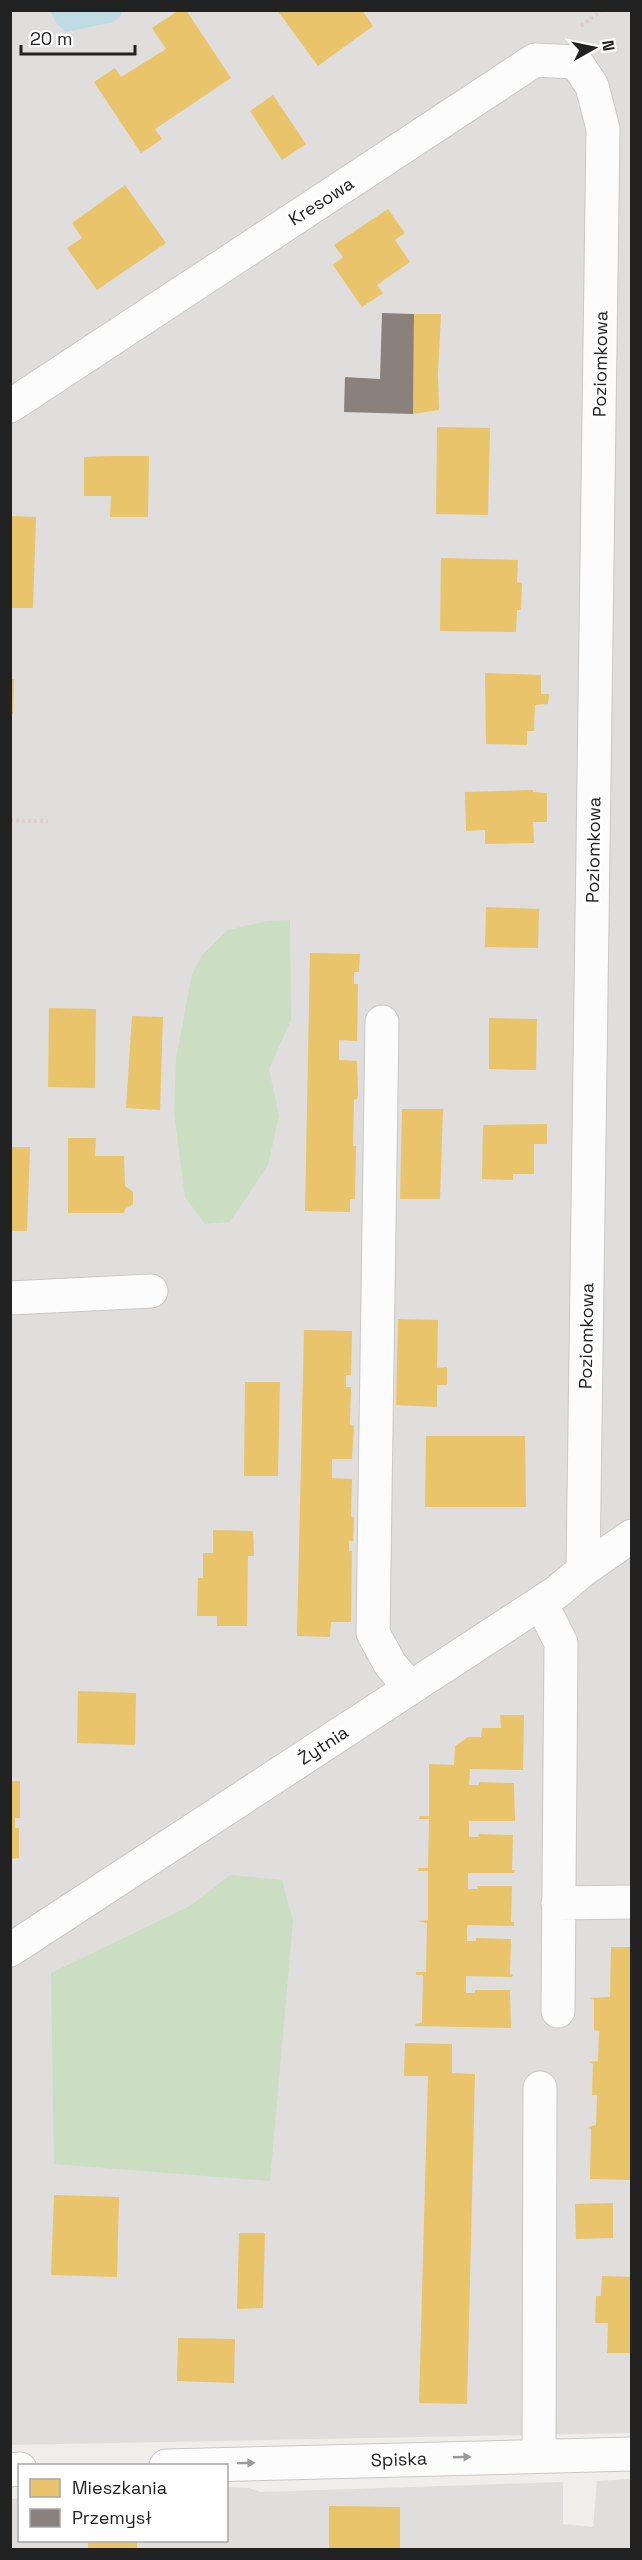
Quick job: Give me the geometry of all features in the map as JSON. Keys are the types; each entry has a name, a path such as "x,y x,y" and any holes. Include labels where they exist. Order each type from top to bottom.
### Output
{"street":[{"name":"Kresowa","path":"10,406 535,60 576,62 592,86 603,129"},
{"name":"Poziomkowa","path":"583,1570 603,129"},
{"path":"382,1022 373,1633 390,1664 410,1688"},
{"path":"10,1298 151,1291"},
{"name":"Żytnia","path":"10,1950 541,1603 632,1536"},
{"path":"541,1603 561,1643 558,2011"},
{"path":"558,1903 632,1902"},
{"path":"539,2455 540,2088"},
{"name":"Spiska","path":"228,2464 632,2454"}],"path":[{"path":"10,820 48,822"}],"shaded area":[{"path":"10,11 631,11 631,2433 11,2445"},
{"path":"631,2479 631,2549 11,2549 10,2499 18,2498 18,2542 228,2542 228,2487 249,2488 260,2492 563,2482 563,2524 593,2527 597,2481"}],"green space":[{"path":"290,920 291,1020 269,1069 279,1116 268,1165 230,1222 205,1224 185,1197 174,1113 176,1059 192,974 202,955 228,930 267,921"},
{"path":"230,1875 282,1880 293,1921 270,2181 54,2164 51,1973 190,1906"}],"water":[{"path":"50,10 122,11 120,17 113,22 66,32 57,24"}],"building: Mieszkania":[{"path":"179,10 186,10 231,78 155,129 162,139 141,153 94,82 115,68 121,77 166,49 152,28"},
{"path":"277,10 362,10 373,26 318,66"},
{"path":"273,95 306,144 282,160 250,111"},
{"path":"125,185 166,243 97,290 67,248 82,238 72,223"},
{"path":"388,209 405,233 395,240 410,262 377,285 383,293 362,307 333,265 343,257 334,245"},
{"path":"414,314 441,314 439,410 413,414"},
{"path":"437,427 490,428 488,515 436,514"},
{"path":"149,456 148,517 110,517 111,496 84,496 84,457"},
{"path":"10,516 36,517 33,608 10,608"},
{"path":"441,558 518,560 517,582 522,583 521,610 517,610 516,632 440,631"},
{"path":"485,673 541,675 541,694 549,694 548,704 535,705 534,731 527,731 527,745 486,744"},
{"path":"10,679 14,679 13,714 10,714"},
{"path":"533,790 533,792 547,793 547,822 533,822 534,843 485,844 485,830 466,831 465,792"},
{"path":"486,907 539,909 538,948 485,947"},
{"path":"310,953 360,954 359,972 354,972 354,984 358,984 357,1041 339,1040 339,1060 357,1061 358,1096 354,1099 353,1146 356,1146 355,1199 350,1199 350,1212 305,1211"},
{"path":"49,1008 96,1009 95,1088 48,1087"},
{"path":"132,1016 163,1017 160,1110 126,1108"},
{"path":"489,1018 537,1019 536,1070 489,1069"},
{"path":"402,1109 443,1109 440,1199 400,1199"},
{"path":"547,1124 547,1144 534,1144 534,1174 513,1174 513,1180 482,1179 483,1125"},
{"path":"68,1138 96,1138 95,1156 124,1156 125,1186 133,1192 133,1204 125,1209 124,1213 68,1213"},
{"path":"10,1147 30,1147 27,1231 10,1231"},
{"path":"398,1319 438,1320 437,1368 447,1367 447,1385 437,1385 437,1407 396,1405"},
{"path":"304,1330 352,1331 351,1375 346,1375 346,1387 351,1387 350,1424 354,1426 352,1459 332,1459 332,1478 352,1479 353,1541 349,1541 349,1551 352,1551 351,1622 331,1622 330,1637 297,1636"},
{"path":"245,1382 280,1382 278,1476 244,1476"},
{"path":"426,1436 525,1436 526,1507 425,1507"},
{"path":"213,1530 253,1531 254,1556 248,1556 247,1626 217,1626 217,1616 197,1616 198,1578 203,1578 203,1553 213,1553"},
{"path":"78,1691 136,1693 135,1745 77,1743"},
{"path":"500,1715 524,1715 523,1770 470,1769 469,1785 479,1785 479,1782 514,1783 515,1821 469,1821 469,1837 478,1837 479,1834 513,1835 512,1870 515,1870 514,1873 468,1873 468,1889 478,1889 477,1886 512,1886 511,1922 514,1922 514,1926 467,1925 467,1941 476,1941 476,1938 511,1939 510,1974 513,1975 512,1977 466,1976 466,1993 475,1993 475,1990 510,1990 511,2028 415,2026 422,2022 423,1975 416,1975 416,1972 426,1972 427,1923 417,1921 428,1920 428,1871 418,1871 419,1868 428,1868 429,1819 419,1819 420,1816 429,1816 429,1764 454,1765 455,1746 468,1737 481,1737 482,1728 501,1728"},
{"path":"10,1781 20,1781 20,1818 15,1818 15,1828 19,1828 19,1858 10,1859"},
{"path":"611,1947 632,1947 632,2180 590,2179 591,2129 588,2127 596,2125 597,2095 592,2095 593,2064 589,2062 598,2061 599,2031 594,2030 594,2000 590,1998 610,1997"},
{"path":"405,2043 452,2044 452,2073 475,2074 467,2404 419,2403 428,2076 404,2076"},
{"path":"54,2195 119,2197 117,2277 51,2275"},
{"path":"613,2203 613,2238 576,2239 575,2204"},
{"path":"239,2233 265,2233 263,2308 237,2309"},
{"path":"602,2276 632,2277 632,2353 607,2353 608,2323 595,2323 596,2296 601,2296"},
{"path":"178,2338 235,2339 234,2383 177,2381"},
{"path":"329,2506 400,2507 400,2550 329,2550"},
{"path":"88,2542 137,2542 137,2550 88,2550"}],"building: Przemysł":[{"path":"382,313 414,314 413,414 344,412 345,377 380,379"}]}
